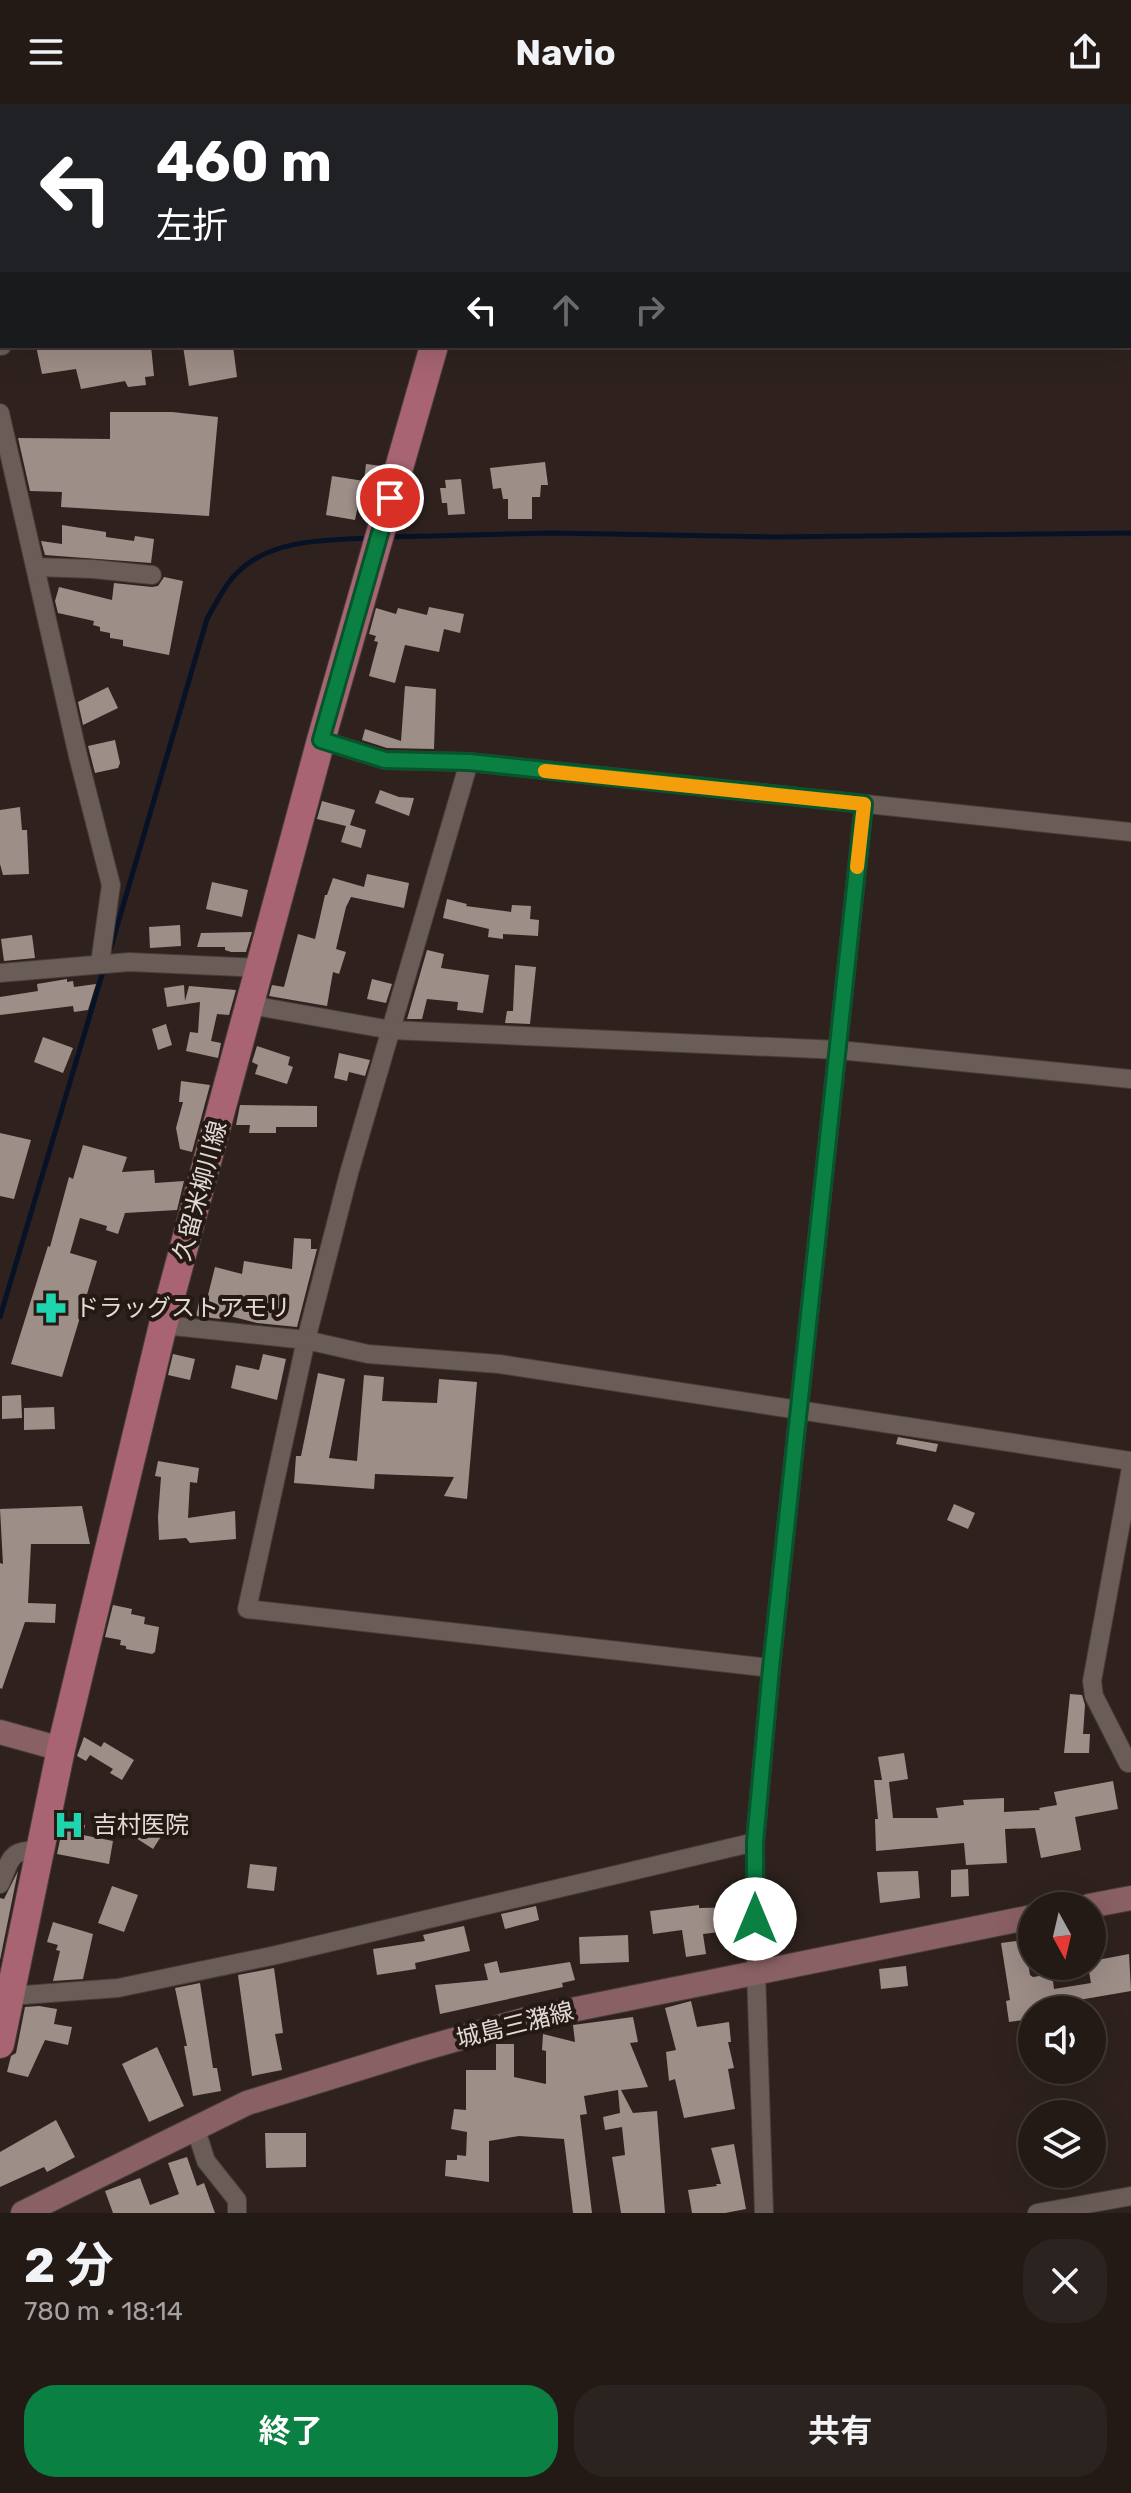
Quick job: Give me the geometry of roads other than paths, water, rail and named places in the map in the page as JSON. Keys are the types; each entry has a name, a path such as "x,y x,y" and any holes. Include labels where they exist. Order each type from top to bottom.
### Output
{"main road":[{"name":"久留米柳川線","path":"0,2044 61,1749 163,1325 321,740 433,348"},
{"path":"0,1732 61,1749"},
{"path":"1106,1903 1131,1898"},
{"name":"城島三潴線","path":"23,2213 247,2103 309,2083 527,2019 1018,1920"}],"street":[{"path":"0,413 6,465 36,567 78,756 111,885 100,963"},
{"path":"36,567 152,575"},
{"path":"321,740 385,760 469,762 1131,832"},
{"path":"469,762 349,1173 306,1340 247,1609 771,1668"},
{"path":"764,2213 755,1842 864,804"},
{"path":"0,973 129,962 260,968"},
{"path":"250,1005 391,1030 839,1050 1131,1079"},
{"path":"163,1325 306,1340 368,1354 499,1364 1131,1461"},
{"path":"1128,1763 1094,1696 1092,1681 1131,1468"},
{"path":"10,1996 118,1988 276,1955 755,1842"},
{"path":"0,1884 13,1855 20,1850 40,1850"},
{"path":"195,2127 206,2161 237,2200 237,2213"},
{"path":"1037,2213 1131,2196"}],"waterway":[{"path":"388,537 552,533 775,537 1131,533"},
{"path":"111,947 207,619 223,591 247,564 279,548 315,541 370,538"},
{"path":"0,1317 104,968"}],"place":[{"name":"ドラッグストアモリ","path":"51,1308"},
{"name":"吉村医院","path":"69,1825"}]}
